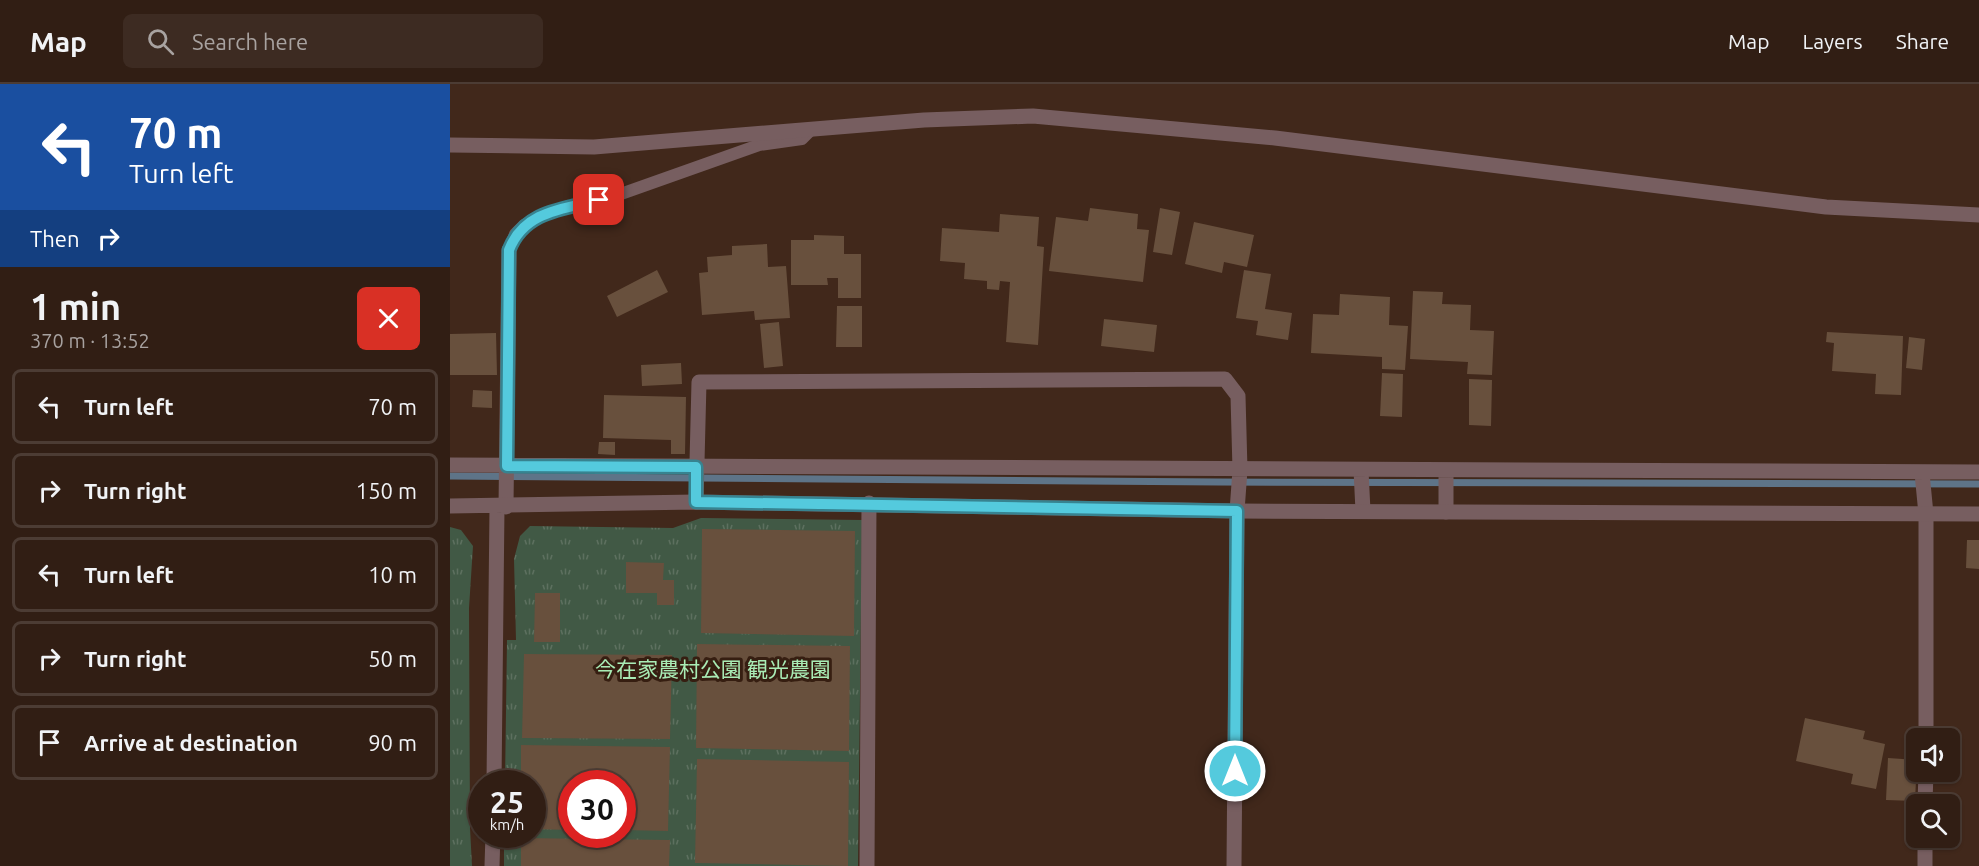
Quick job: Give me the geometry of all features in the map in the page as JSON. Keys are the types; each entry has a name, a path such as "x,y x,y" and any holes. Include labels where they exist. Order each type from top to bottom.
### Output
{"street":[{"path":"450,145 594,147 924,120 1033,116 1275,138 1826,207 1979,215"},
{"path":"494,770 502,507 507,466 509,250"},
{"path":"696,496 699,382 1225,379 1238,396 1240,470 1237,511 1234,866"},
{"path":"450,465 696,469 1979,472"},
{"path":"1361,470 1363,511"},
{"path":"1446,470 1446,512"},
{"path":"1923,473 1926,514 1926,728"},
{"path":"450,506 502,507 696,496 869,503 1237,511 1979,514"},
{"path":"867,866 869,503"},
{"path":"492,866 493,848"},
{"path":"1925,848 1925,866"}],"lane":[{"path":"509,250 515,234 524,225 542,215 618,195 759,145 802,139 810,131"}],"green space":[{"name":"今在家農村公園 観光農園","path":"701,518 862,520 858,866 504,866 504,848 546,848 546,770 505,770 507,640 516,640 514,559 520,536 530,526 673,528"},
{"path":"450,527 461,530 473,546 469,608 468,770 468,848 471,848 472,866 450,866"}],"building":[{"path":"1090,208 1138,214 1137,229 1149,230 1143,282 1049,271 1056,217 1088,221"},
{"path":"1160,208 1180,212 1172,255 1153,252"},
{"path":"1000,214 1039,217 1037,246 1044,247 1038,345 1006,342 1010,282 1000,281 999,290 987,289 987,281 964,279 965,263 940,261 942,228 999,232"},
{"path":"1194,222 1254,235 1247,267 1224,262 1222,273 1185,264"},
{"path":"814,235 844,236 844,254 861,254 861,298 838,298 838,278 827,278 828,285 791,285 791,240 814,240"},
{"path":"767,244 768,267 786,266 790,318 755,320 754,311 702,315 699,273 708,272 707,257 732,255 732,246"},
{"path":"657,270 668,292 617,317 607,296"},
{"path":"1244,270 1271,274 1265,309 1292,313 1288,340 1256,335 1258,321 1236,318"},
{"path":"1413,291 1443,292 1442,304 1471,305 1470,330 1494,331 1492,375 1467,374 1468,362 1410,359"},
{"path":"1340,294 1390,297 1389,325 1408,326 1405,370 1382,369 1382,357 1311,353 1313,314 1339,315"},
{"path":"837,306 862,306 862,347 836,347"},
{"path":"1104,319 1157,325 1154,352 1101,346"},
{"path":"779,322 783,366 764,368 760,324"},
{"path":"1827,332 1903,336 1901,395 1875,394 1876,374 1832,371 1834,343 1826,342"},
{"path":"496,333 497,375 450,375 450,334"},
{"path":"1909,337 1925,339 1922,370 1906,368"},
{"path":"681,363 682,384 642,386 641,365"},
{"path":"1382,373 1403,374 1402,417 1380,416"},
{"path":"1469,379 1492,380 1491,426 1469,425"},
{"path":"473,390 492,391 492,408 472,407"},
{"path":"604,395 686,397 685,454 671,454 671,440 603,438"},
{"path":"599,442 615,442 615,455 598,454"},
{"path":"702,529 855,531 854,636 701,633"},
{"path":"1967,540 1979,540 1979,569 1966,568"},
{"path":"626,562 664,563 663,580 674,580 674,605 657,605 657,593 626,593"},
{"path":"535,593 560,593 560,642 534,642"},
{"path":"697,644 850,646 849,751 696,748"},
{"path":"524,654 672,655 670,739 522,738"},
{"path":"1805,718 1865,731 1863,739 1885,744 1876,789 1851,784 1853,774 1796,761"},
{"path":"521,745 670,747 668,831 636,830 636,770 558,770 558,830 546,829 546,770 521,770"},
{"path":"1888,758 1906,759 1906,782 1916,782 1915,794 1906,794 1906,801 1886,800"},
{"path":"697,759 849,762 848,866 695,863"},
{"path":"546,838 558,838 558,848 636,848 636,840 670,840 669,866 521,866 521,848 546,848"}],"waterway":[{"path":"450,476 1219,482 1979,484"}],"route":[{"path":"599,200 542,215 524,225 515,234 509,250 507,466 696,467 696,502 869,503 1237,511 1235,771"}]}
